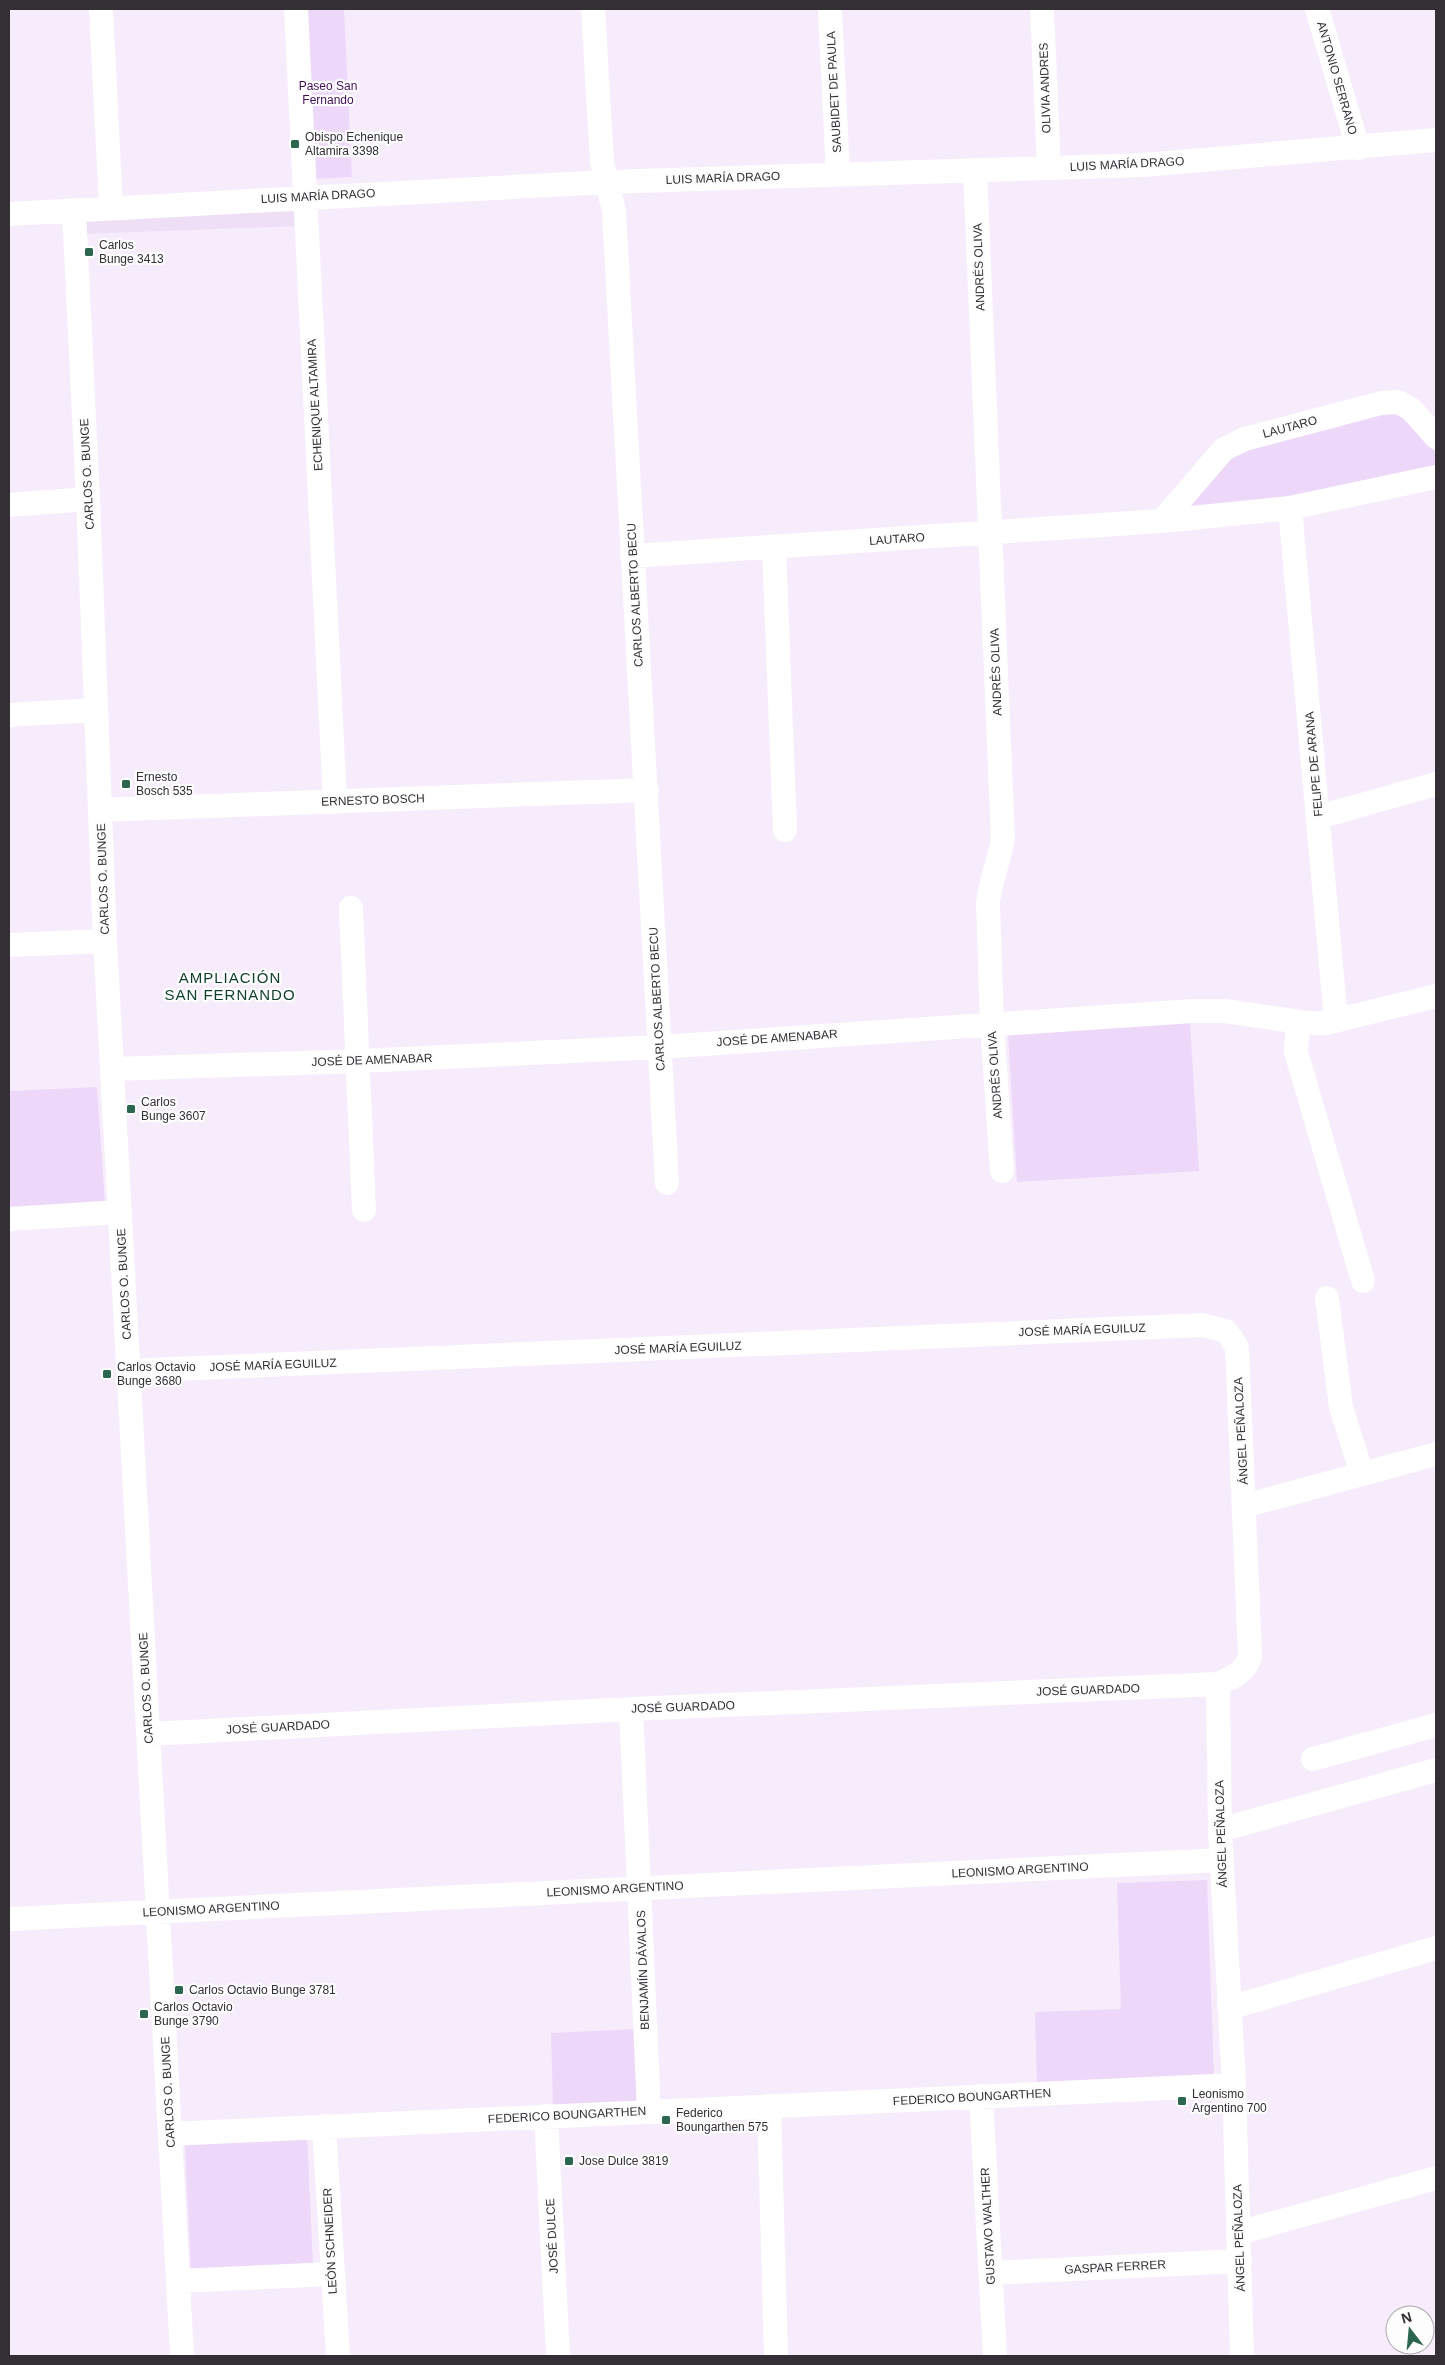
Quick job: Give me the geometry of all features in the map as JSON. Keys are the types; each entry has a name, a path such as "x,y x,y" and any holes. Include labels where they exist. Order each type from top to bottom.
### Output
{"street":[{"path":"101,9 111,208"},
{"name":"ECHENIQUE ALTAMIRA","path":"296,9 334,802"},
{"name":"CARLOS ALBERTO BECU","path":"592,9 602,162 614,211 667,1183"},
{"name":"SAUBIDET DE PAULA","path":"830,9 838,174"},
{"name":"OLIVIA ANDRES","path":"1042,9 1049,168"},
{"name":"ANTONIO SERRANO","path":"1317,9 1358,148"},
{"name":"LUIS MARÍA DRAGO","path":"9,214 607,182 1143,165 1436,140"},
{"name":"ANDRÉS OLIVA","path":"975,170 1003,840 990,888 988,903 992,1023 1002,1171"},
{"name":"CARLOS O. BUNGE","path":"74,210 88,499 105,941 182,2356"},
{"name":"LAUTARO","path":"1162,521 1224,450 1245,439 1381,403 1398,402 1411,409 1436,437"},
{"name":"LAUTARO","path":"632,556 1162,521 1290,508 1436,477"},
{"path":"9,505 88,499"},
{"name":"FELIPE DE ARANA","path":"1290,508 1336,1021"},
{"path":"774,547 785,830"},
{"path":"9,715 95,710"},
{"path":"1318,817 1436,784"},
{"name":"ERNESTO BOSCH","path":"100,810 647,790"},
{"path":"351,908 360,1061 364,1210"},
{"path":"9,945 105,941"},
{"name":"JOSÉ DE AMENABAR","path":"113,1069 360,1061 660,1047 992,1023 1217,1011 1298,1022 1336,1021 1436,996"},
{"path":"1298,1022 1296,1052 1362,1281"},
{"path":"9,1219 120,1212"},
{"path":"1327,1298 1341,1408 1362,1474"},
{"name":"JOSÉ MARÍA EGUILUZ","path":"128,1371 1203,1325 1226,1331"},
{"name":"ÁNGEL PEÑALOZA","path":"1226,1331 1237,1347 1250,1656 1248,1665 1242,1672 1218,1684 1220,1830 1234,2085 1242,2356"},
{"path":"1244,1506 1436,1454"},
{"name":"JOSÉ GUARDADO","path":"148,1734 631,1709 1218,1684"},
{"name":"BENJAMÍN DÁVALOS","path":"631,1709 649,2111"},
{"path":"1313,1758 1436,1725"},
{"path":"1220,1830 1436,1770"},
{"name":"LEONISMO ARGENTINO","path":"9,1919 1222,1860"},
{"path":"1229,2008 1436,1948"},
{"name":"FEDERICO BOUNGARTHEN","path":"170,2134 1234,2085"},
{"name":"GUSTAVO WALTHER","path":"981,2096 995,2356"},
{"path":"769,2106 776,2356"},
{"name":"JOSÉ DULCE","path":"546,2116 558,2356"},
{"name":"LEÓN SCHNEIDER","path":"324,2126 338,2356"},
{"path":"1238,2233 1436,2178"},
{"name":"GASPAR FERRER","path":"991,2273 1240,2262"},
{"path":"178,2281 332,2274"}],"shaded area":[{"path":"294,204 299,226 81,234 82,216"}],"green space":[{"name":"Paseo San Fernando","path":"304,9 344,9 352,177 313,179"},
{"path":"1399,411 1436,453 1436,468 1180,516 1241,448"},
{"path":"1190,1023 1199,1171 1017,1182 1008,1034"},
{"path":"97,1087 105,1205 9,1210 9,1091"},
{"path":"1207,1880 1214,2078 1037,2084 1035,2012 1121,2009 1117,1883"},
{"path":"638,2029 639,2104 553,2106 551,2033"},
{"path":"307,2137 313,2263 191,2270 185,2145"}],"place":[{"name":"Obispo Echenique Altamira 3398","path":"295,144"},
{"name":"Carlos Bunge 3413","path":"89,252"},
{"name":"Ernesto Bosch 535","path":"126,784"},
{"name":"Carlos Bunge 3607","path":"131,1109"},
{"name":"Carlos Octavio Bunge 3680","path":"107,1374"},
{"name":"Carlos Octavio Bunge 3781","path":"179,1990"},
{"name":"Carlos Octavio Bunge 3790","path":"144,2014"},
{"name":"Leonismo Argentino 700","path":"1182,2101"},
{"name":"Federico Boungarthen 575","path":"666,2120"},
{"name":"Jose Dulce 3819","path":"569,2161"}],"district":[{"name":"AMPLIACIÓN SAN FERNANDO","path":"230,986"}]}
